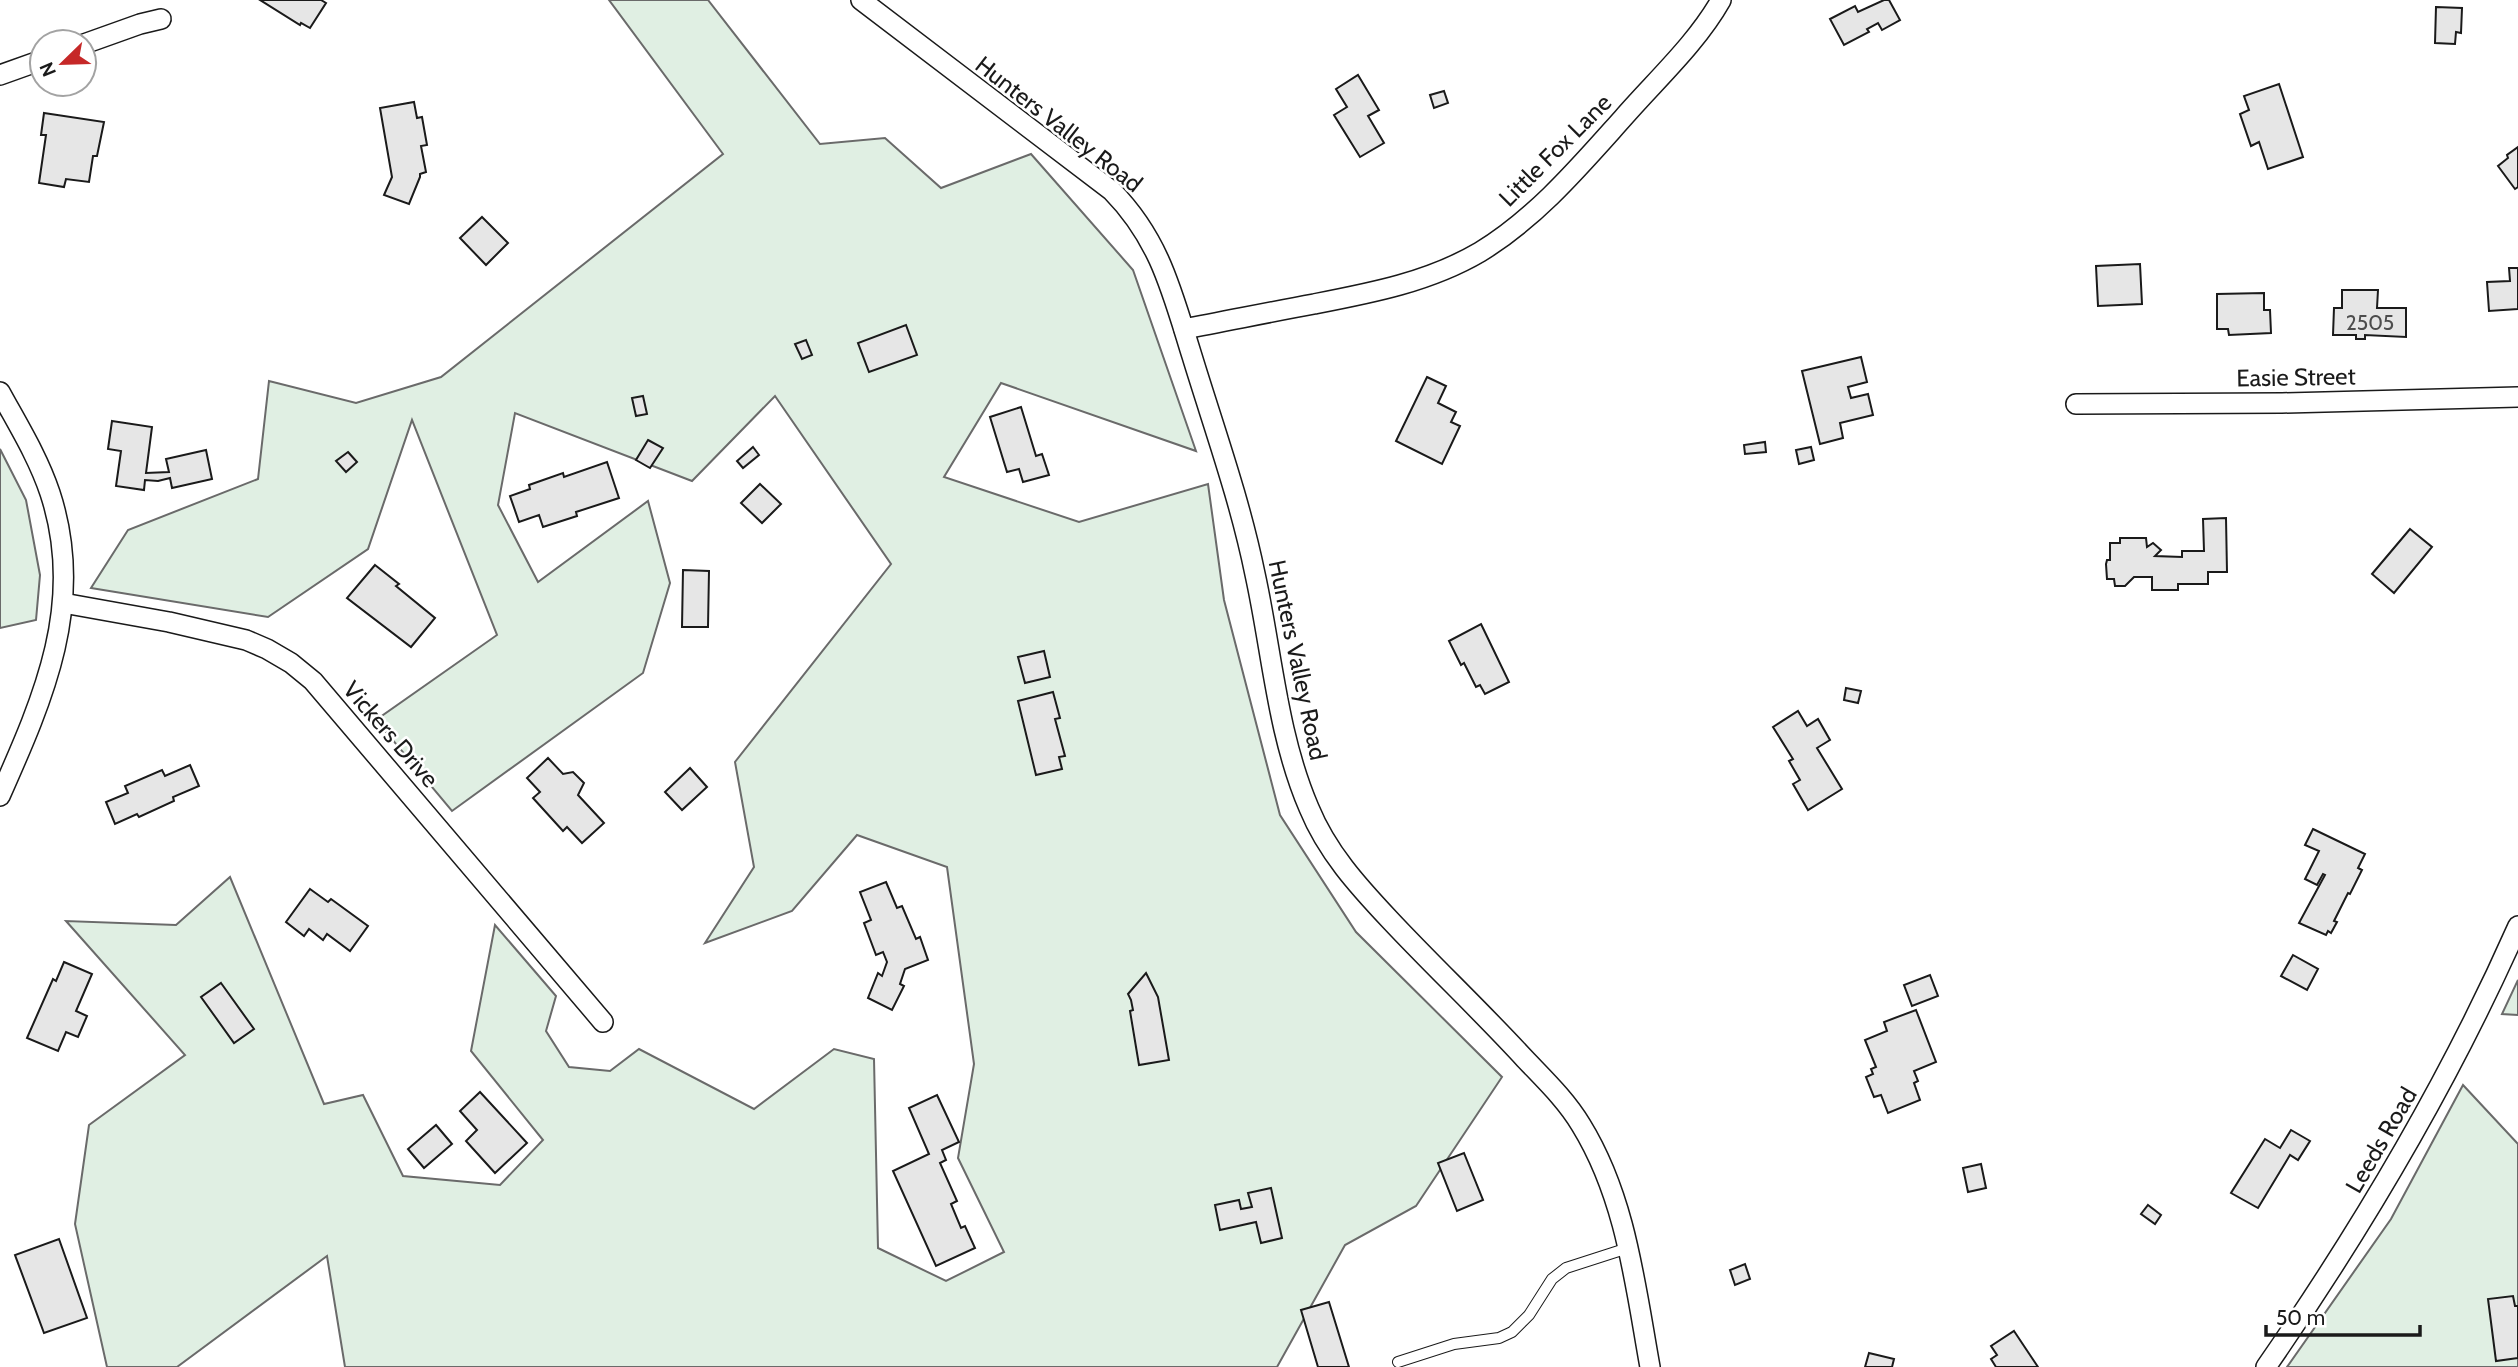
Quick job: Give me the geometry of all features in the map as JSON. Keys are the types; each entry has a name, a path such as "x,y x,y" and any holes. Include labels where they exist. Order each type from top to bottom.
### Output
{"street":[{"name":"Hunters Valley Road","path":"860,0 1112,191 1131,210 1148,236 1160,260 1184,329 1240,511 1282,715 1301,789 1315,824 1329,849 1364,892 1560,1096 1580,1124 1599,1158 1615,1199 1628,1248 1650,1367"},
{"name":"Little Fox Lane","path":"1184,329 1353,296 1423,279 1457,265 1483,250 1567,180 1692,41 1721,0"},
{"path":"98,39 161,19"},
{"path":"0,75 28,65"},
{"path":"0,392 36,457 50,494 59,531 64,571 60,633 48,679 0,796"},
{"name":"Easie Street","path":"2076,404 2518,397"},
{"name":"Vickers Drive","path":"63,603 169,622 246,640 291,663 313,681 603,1022"},
{"name":"Leeds Road","path":"2266,1367 2356,1233 2423,1117 2475,1018 2518,926"}],"lane":[{"path":"1398,1362 1454,1344 1499,1338 1512,1332 1530,1315 1552,1279 1566,1268 1628,1248"}],"green space":[{"path":"609,0 708,0 820,144 885,138 941,188 1031,154 1133,270 1196,451 1001,383 944,477 1079,522 1208,484 1224,600 1280,815 1356,932 1502,1077 1416,1206 1345,1245 1277,1367 345,1367 327,1256 177,1367 107,1367 75,1224 89,1125 185,1055 66,921 176,925 230,877 324,1104 363,1095 403,1176 500,1185 543,1140 471,1051 495,925 556,996 546,1031 569,1067 610,1071 639,1049 754,1109 834,1049 874,1059 878,1248 946,1281 1004,1252 958,1158 974,1064 947,867 857,835 792,911 705,943 754,867 735,762 891,564 775,396 692,481 515,413 498,505 538,582 648,501 670,583 643,673 452,811 376,720 497,635 412,420 368,549 268,617 91,588 128,530 258,479 269,381 356,403 441,377 723,154"},
{"path":"0,449 26,500 40,575 36,620 0,628"},
{"path":"2518,980 2518,1015 2502,1014"},
{"path":"2463,1085 2518,1144 2518,1367 2287,1367 2391,1219"}],"building":[{"path":"260,0 321,0 326,3 310,28 301,23 300,25"},
{"path":"1889,0 1900,20 1882,30 1878,23 1867,29 1869,32 1844,45 1830,19 1855,6 1858,12"},
{"path":"2436,7 2462,8 2461,33 2456,32 2455,44 2435,43"},
{"path":"1358,75 1379,110 1368,116 1384,143 1360,157 1334,115 1347,107 1336,89"},
{"path":"2279,84 2303,157 2268,169 2259,142 2251,146 2240,114 2249,110 2244,96"},
{"path":"1444,91 1448,103 1434,108 1430,95"},
{"path":"414,102 417,118 422,117 427,145 421,146 426,172 420,174 409,204 384,195 392,177 380,108"},
{"path":"44,113 104,122 97,156 93,156 89,182 66,179 64,187 39,183 46,135 41,135"},
{"path":"2518,147 2518,187 2515,189 2498,166"},
{"path":"482,217 508,243 486,265 460,238"},
{"path":"2140,264 2142,304 2098,306 2096,266"},
{"path":"2509,268 2518,268 2518,309 2489,311 2487,282 2510,281"},
{"path":"2342,290 2378,290 2377,308 2406,308 2406,337 2365,335 2365,339 2356,339 2356,335 2333,335 2334,308 2342,308"},
{"path":"2264,293 2264,310 2270,310 2271,333 2229,335 2228,329 2217,329 2217,294"},
{"path":"906,325 917,355 869,372 858,343"},
{"path":"806,340 812,355 802,359 795,344"},
{"path":"1861,357 1867,382 1848,387 1851,398 1868,394 1873,415 1840,423 1843,438 1820,444 1802,371"},
{"path":"1427,377 1446,386 1438,403 1456,412 1451,422 1460,426 1442,464 1396,441"},
{"path":"643,396 647,414 636,416 632,398"},
{"path":"1021,407 1036,456 1042,454 1049,475 1023,482 1019,469 1007,472 990,417"},
{"path":"112,421 152,427 146,473 169,472 166,459 206,450 212,479 172,488 170,478 145,480 144,490 116,486 121,451 108,449"},
{"path":"648,440 663,448 650,468 636,460"},
{"path":"1765,442 1766,452 1745,454 1744,445"},
{"path":"753,447 759,455 743,468 737,461"},
{"path":"1811,447 1814,460 1799,464 1796,450"},
{"path":"348,452 357,462 346,472 336,461"},
{"path":"607,462 619,498 576,512 577,516 543,527 539,515 519,522 510,496 530,489 529,485 563,473 564,477"},
{"path":"760,484 781,504 762,523 741,503"},
{"path":"2226,518 2227,572 2208,572 2208,584 2178,584 2178,590 2152,590 2152,577 2134,577 2125,586 2115,586 2114,579 2107,579 2106,564 2107,560 2110,560 2110,543 2120,543 2120,538 2146,538 2147,547 2153,543 2161,550 2155,556 2182,557 2182,551 2204,551 2203,519"},
{"path":"2410,529 2432,547 2394,593 2372,574"},
{"path":"375,565 435,618 411,647 347,598"},
{"path":"683,570 709,571 708,627 682,627"},
{"path":"1481,624 1509,682 1485,694 1480,685 1476,687 1464,663 1461,665 1449,641"},
{"path":"1044,651 1050,677 1025,683 1018,657"},
{"path":"1846,688 1861,691 1858,703 1844,700"},
{"path":"1053,692 1060,718 1055,719 1065,756 1059,757 1062,769 1036,775 1018,701"},
{"path":"1798,711 1807,726 1818,719 1830,740 1817,748 1842,789 1808,810 1793,784 1800,780 1789,761 1793,759 1773,727"},
{"path":"548,758 563,774 573,772 584,783 578,795 604,823 582,843 567,827 563,831 533,798 540,792 527,778"},
{"path":"190,765 199,786 173,797 174,801 139,817 137,814 115,824 106,802 128,793 125,786 162,770 165,776"},
{"path":"690,768 707,787 682,810 665,792"},
{"path":"2313,829 2365,854 2358,868 2362,870 2334,921 2337,922 2331,933 2328,931 2326,935 2299,923 2325,875 2323,874 2317,885 2305,879 2319,851 2305,845"},
{"path":"886,882 897,908 902,906 916,939 920,937 928,960 905,969 900,984 904,986 892,1010 868,998 878,973 882,976 887,962 883,952 876,955 864,923 871,920 860,892"},
{"path":"310,889 328,902 331,899 368,926 350,951 327,934 323,940 309,929 304,936 286,922"},
{"path":"2293,955 2318,969 2307,990 2281,976"},
{"path":"64,962 92,974 76,1011 87,1016 78,1037 66,1032 58,1051 27,1038 53,979 56,981"},
{"path":"1146,973 1158,997 1169,1060 1139,1065 1130,1011 1133,1010 1128,994"},
{"path":"1930,975 1938,996 1912,1006 1904,985"},
{"path":"221,983 254,1029 234,1043 201,997"},
{"path":"1916,1010 1936,1062 1914,1071 1918,1081 1914,1083 1920,1100 1888,1113 1881,1095 1874,1097 1866,1077 1873,1074 1871,1069 1876,1067 1865,1040 1887,1031 1884,1022"},
{"path":"480,1092 527,1143 495,1173 466,1141 477,1130 460,1111"},
{"path":"937,1095 959,1142 942,1150 946,1160 940,1163 957,1201 951,1204 961,1228 965,1226 975,1248 936,1266 893,1171 929,1154 909,1108"},
{"path":"436,1125 452,1144 424,1168 408,1149"},
{"path":"2291,1130 2310,1141 2298,1160 2290,1155 2258,1208 2231,1193 2265,1139 2280,1148"},
{"path":"1464,1153 1483,1200 1457,1211 1438,1163"},
{"path":"1981,1164 1986,1188 1968,1192 1963,1168"},
{"path":"1271,1188 1282,1238 1261,1243 1256,1222 1220,1230 1215,1205 1239,1200 1241,1209 1252,1207 1248,1193"},
{"path":"2148,1205 2161,1215 2155,1224 2141,1214"},
{"path":"59,1239 87,1318 44,1333 15,1255"},
{"path":"1745,1264 1750,1279 1735,1285 1730,1270"},
{"path":"2513,1296 2515,1306 2518,1306 2518,1358 2496,1361 2488,1299"},
{"path":"1329,1302 1349,1367 1318,1367 1301,1310"},
{"path":"2014,1331 2038,1367 1996,1367 1991,1359 1997,1355 1991,1346"},
{"path":"1869,1353 1894,1359 1892,1367 1865,1367"}]}
